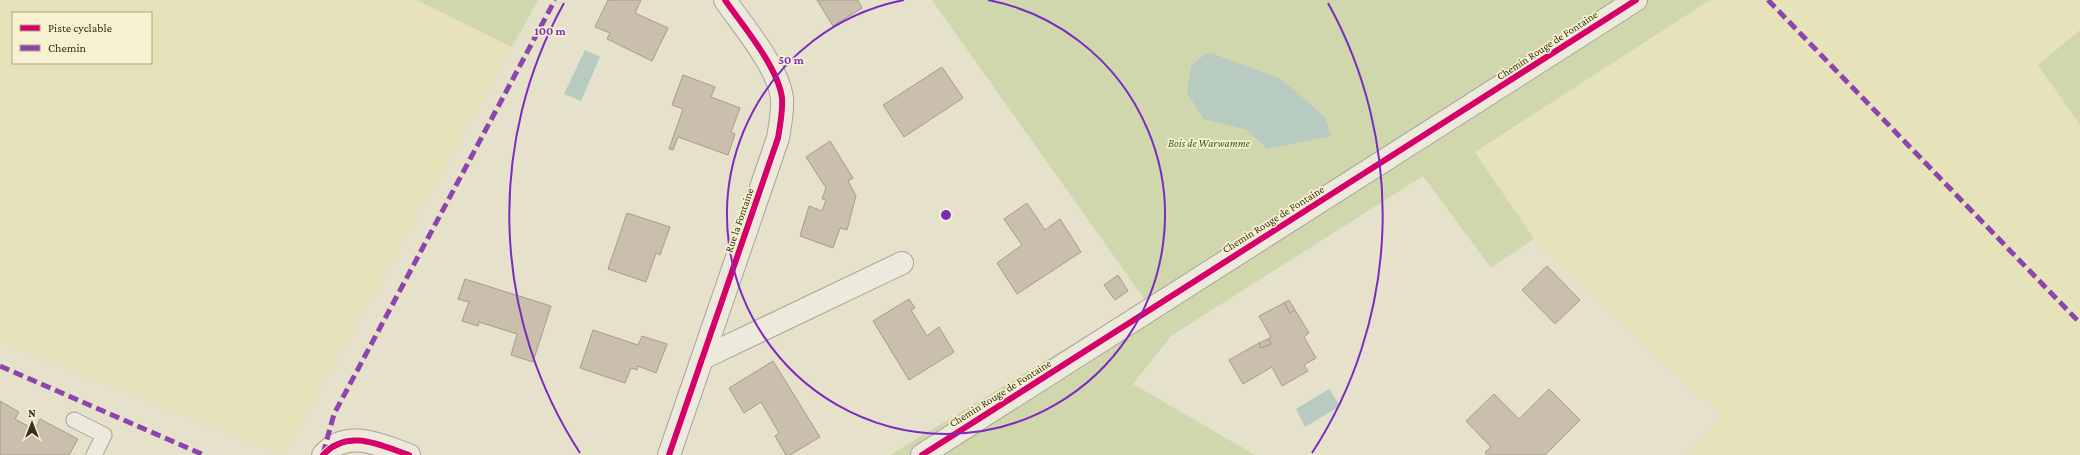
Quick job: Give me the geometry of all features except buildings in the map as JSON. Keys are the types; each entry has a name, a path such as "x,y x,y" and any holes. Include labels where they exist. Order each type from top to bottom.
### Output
{"street":[{"name":"Rue la Fontaine","path":"669,455 778,138 782,117 782,98 778,82 771,68 725,0"},
{"name":"Chemin Rouge de Fontaine","path":"922,455 1636,0"},
{"path":"703,358 902,263"},
{"path":"322,455 337,444 355,439 369,441 408,455"}],"lane":[{"path":"74,420 104,435 94,455"}],"shaded area":[{"path":"0,0 416,0 512,47 283,455 0,341"},
{"path":"1710,0 2080,0 2080,30 2038,65 2080,125 2080,455 1687,455 1721,416 1534,239 1475,152"},
{"path":"585,50 600,57 581,101 564,94"},
{"path":"1211,53 1281,79 1325,117 1331,136 1267,149 1247,130 1204,119 1187,93 1191,66 1204,55"},
{"path":"1329,389 1340,406 1305,427 1296,409"}],"green space":[{"path":"416,0 538,0 512,47"},
{"name":"Bois de Warwamme","path":"932,0 1710,0 1475,152 1534,239 1491,268 1423,176 1171,336 1133,384 1255,455 890,455 1145,300"},
{"path":"2080,30 2080,125 2038,65"}],"marked path":[{"path":"323,454 334,414 555,0"},
{"path":"1768,0 2080,323"},
{"path":"0,366 204,455"}],"cycle path":[{"path":"669,455 778,138 781,118 782,98 774,73 759,47 725,0"},
{"path":"922,455 1636,0"},
{"path":"323,455 332,447 342,442 353,440 375,443 409,455"}]}
